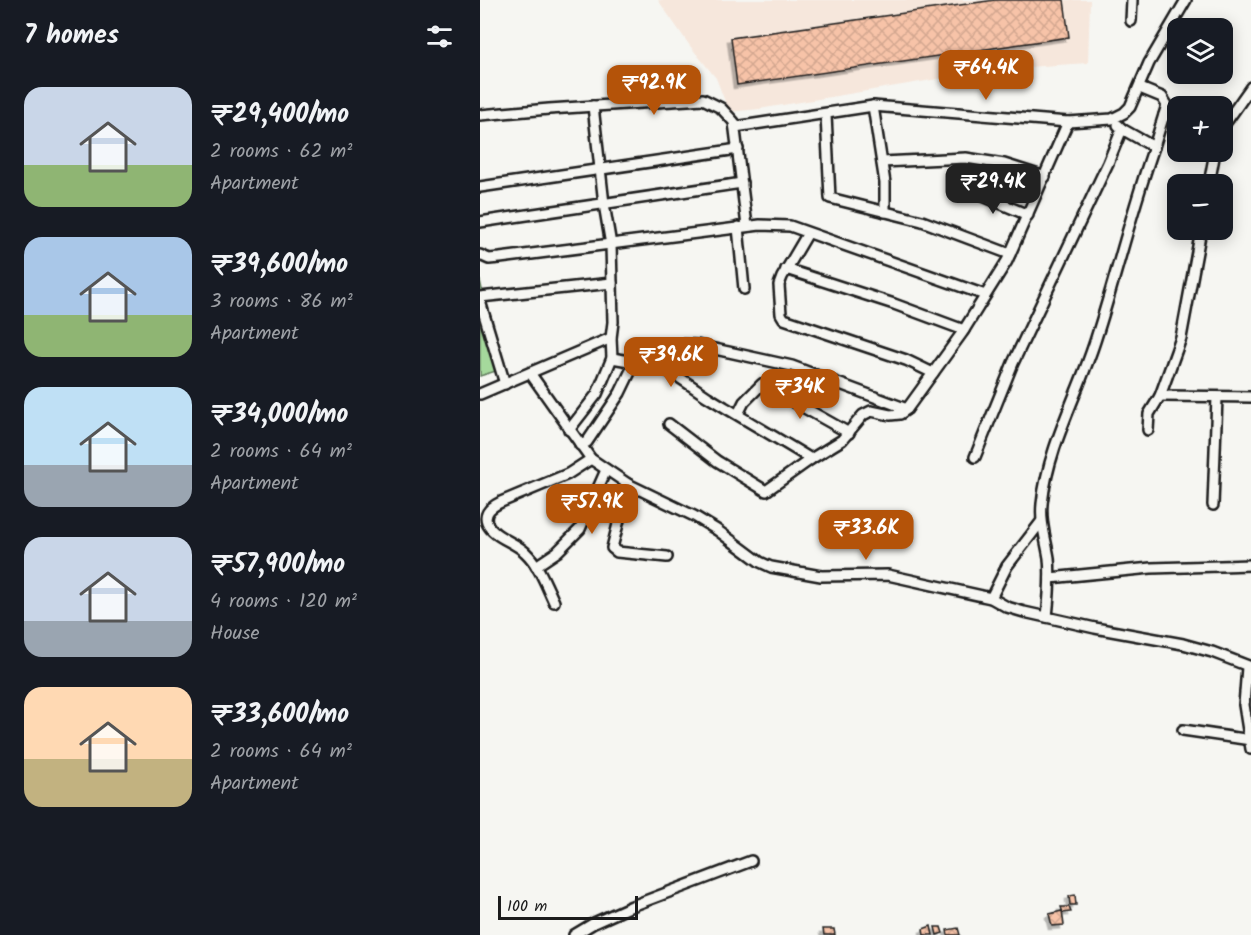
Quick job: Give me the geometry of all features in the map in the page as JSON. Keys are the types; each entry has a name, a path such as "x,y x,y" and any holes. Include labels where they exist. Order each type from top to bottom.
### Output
{"street":[{"path":"1131,21 1132,0"},
{"path":"735,127 826,115 873,106 1068,122 1112,119 1124,114 1130,107 1149,63 1186,0"},
{"path":"1233,112 1251,87"},
{"path":"1047,617 1049,558 1041,522 1045,484 1097,336 1141,183 1167,105 1162,97 1140,88"},
{"path":"480,115 703,99 721,108 734,122 738,149 742,183 744,289"},
{"path":"569,430 597,394 612,358 611,338 614,322 611,245 593,106"},
{"path":"873,106 885,183 885,212"},
{"path":"826,115 830,198 922,221 1010,254"},
{"path":"1112,119 1122,129 1154,147"},
{"path":"669,424 717,461 766,491 842,440 863,415 871,411 890,415 900,414 907,409 964,330 1010,254 1068,122"},
{"path":"975,458 1013,363 1089,205 1122,129"},
{"path":"480,187 738,149"},
{"path":"882,162 966,158 1004,164 1045,177"},
{"path":"480,222 742,183"},
{"path":"969,190 1028,215"},
{"path":"480,255 489,259 500,258 743,227 790,226 986,295"},
{"path":"808,232 779,285 781,314 784,319 906,360 933,374"},
{"path":"1148,430 1149,414 1160,396 1181,338 1199,240"},
{"path":"786,269 894,304 964,330"},
{"path":"505,384 480,299 612,283"},
{"path":"480,394 611,338"},
{"path":"648,362 662,346 697,345 792,366 907,409"},
{"path":"612,358 648,362 659,366 811,459"},
{"path":"580,445 587,442 615,402 635,362"},
{"path":"530,373 591,459 628,484 694,516 760,562 771,567 821,576 888,575 992,598 1007,607 1047,617 1183,644 1212,652 1249,667 1244,705 1250,743 1183,730"},
{"path":"738,414 744,402 762,384 849,433"},
{"path":"1160,396 1251,397"},
{"path":"1213,505 1216,397"},
{"path":"554,602 536,566 525,552 493,530 487,523 487,514 491,507 568,474 591,459"},
{"path":"536,566 564,547 580,529 606,470"},
{"path":"628,484 612,548 617,552 667,557"},
{"path":"992,598 1007,566 1041,522"},
{"path":"1050,578 1116,570 1251,565"},
{"path":"574,935 594,922 632,906 751,861"}],"shaded area":[{"path":"658,0 1090,0 1088,63 997,69 729,112 716,78"}],"green space":[{"path":"480,280 499,370 480,376"}],"building":[{"path":"995,0 1064,0 1069,37 737,85 731,38"},
{"path":"1075,895 1076,905 1070,905 1069,896"},
{"path":"1061,907 1069,907 1071,912 1063,913"},
{"path":"1062,911 1064,925 1052,926 1049,914"},
{"path":"931,926 933,935 924,935 923,929"},
{"path":"935,927 941,927 943,933 937,935"},
{"path":"958,928 960,935 948,935 947,930"},
{"path":"823,929 834,929 835,935 824,935"}]}
